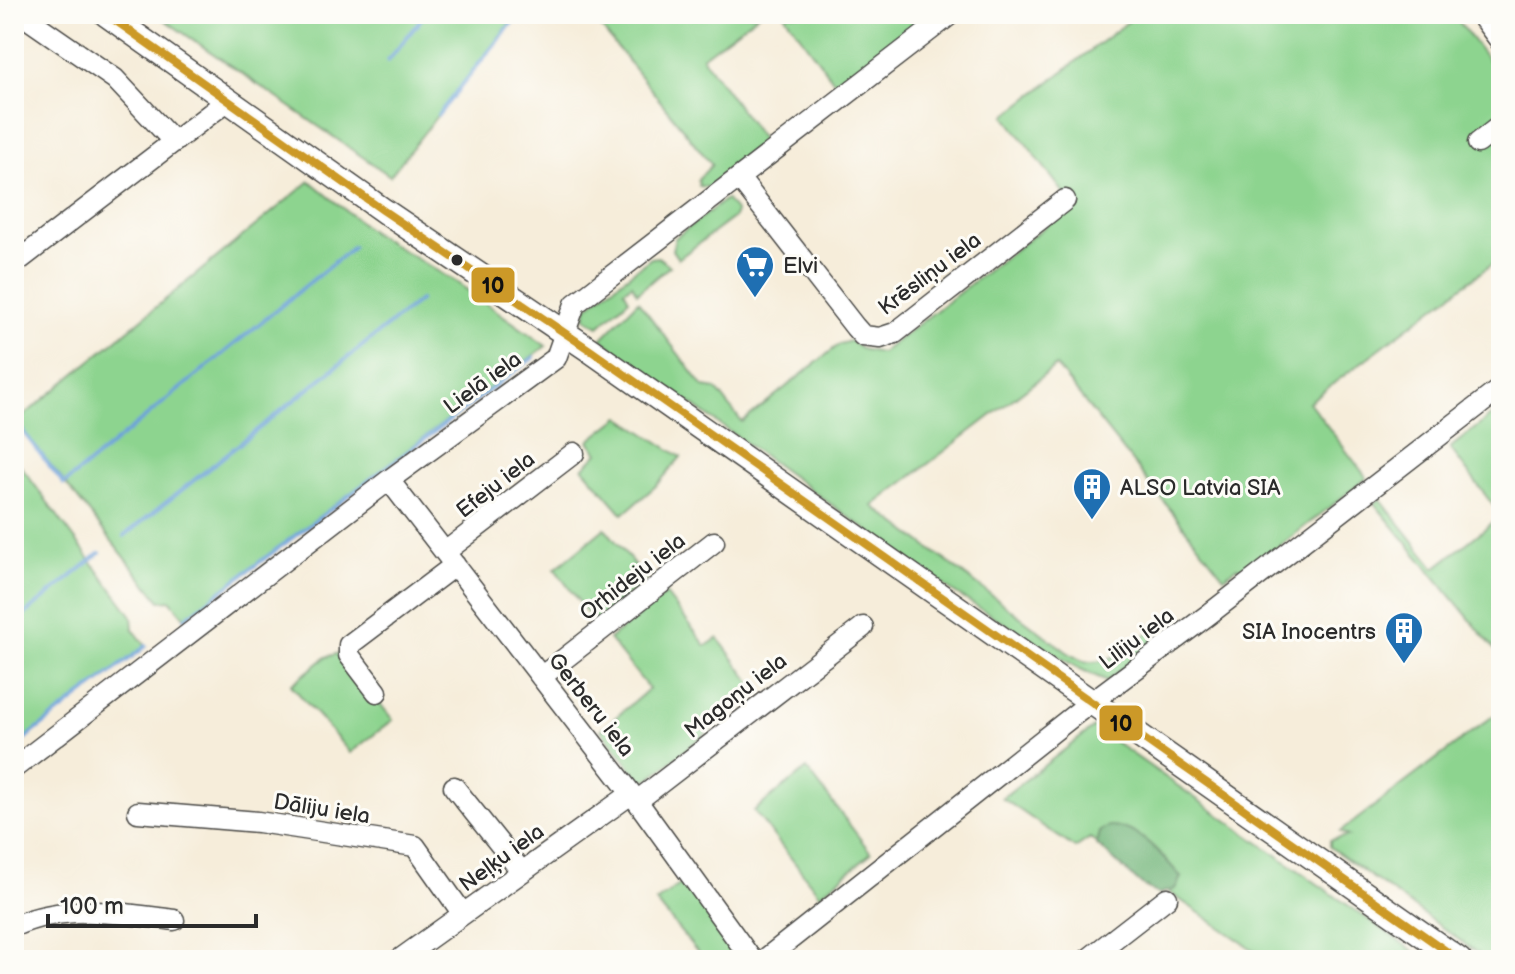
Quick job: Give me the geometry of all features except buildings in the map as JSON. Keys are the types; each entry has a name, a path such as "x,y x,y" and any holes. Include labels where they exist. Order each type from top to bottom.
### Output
{"main road":[{"path":"106,14 1459,960"}],"street":[{"path":"21,14 115,79 174,142"},
{"name":"Lielā iela","path":"14,768 389,480 556,358 575,304 951,14"},
{"path":"1480,14 1501,42"},
{"path":"14,264 227,101"},
{"path":"1478,143 1501,125"},
{"name":"Krēsliņu iela","path":"739,178 855,327 863,336 880,338 895,333 1065,200"},
{"name":"Liliju iela","path":"764,960 1092,701 1501,388"},
{"name":"Efeju iela","path":"377,692 349,655 349,645 574,453"},
{"name":"Gerberu iela","path":"389,480 634,798 752,960"},
{"name":"Orhideju iela","path":"541,677 714,542"},
{"name":"Magoņu iela","path":"634,798 863,627"},
{"path":"454,787 522,872"},
{"name":"Neļķu iela","path":"399,960 522,872 634,798"},
{"name":"Dāliju iela","path":"138,812 258,822 415,846 463,914"},
{"path":"1087,960 1167,898"},
{"path":"14,926 55,912 100,911 174,920"}],"green space":[{"path":"156,14 517,14 390,176"},
{"path":"590,14 759,14 702,57 767,146 711,188 699,186 698,179 712,165"},
{"path":"784,14 934,14 849,80 835,83"},
{"path":"1138,14 1453,14 1501,77 1501,257 1309,402 1367,478 1249,570 1237,567 1224,577 1056,366 873,506 1080,660 1094,662 1113,657 1154,628 1163,630 1166,634 1107,681 1078,668 953,592 601,339 638,301 704,387 716,389 742,422 840,344 850,341 861,349 881,353 1073,205 1005,116"},
{"path":"310,181 373,233 456,282 546,346 185,618 170,600 160,601 16,422"},
{"path":"726,199 736,212 734,217 678,259 672,250 675,238"},
{"path":"658,257 670,266 637,293 632,284 624,290 629,299 599,326 585,318 588,306 651,258"},
{"path":"1501,408 1501,516 1450,448"},
{"path":"620,417 681,457 657,485 623,514 583,468 598,453 589,441"},
{"path":"14,457 132,616 133,629 146,646 14,747"},
{"path":"1380,499 1435,568 1501,516 1501,657 1374,503"},
{"path":"605,528 647,580 594,622 555,569"},
{"path":"666,594 706,646 718,638 758,692 649,779 641,780 601,730 649,689 609,639"},
{"path":"340,653 393,720 350,753 291,685 326,657"},
{"path":"1501,710 1501,934 1497,937 1501,940 1501,960 1487,960 1330,847 1330,840 1348,836 1340,832"},
{"path":"1094,727 1426,960 1268,960 1090,838 1075,848 1002,798"},
{"path":"807,769 871,853 820,895 754,811"},
{"path":"1109,826 1120,827 1140,836 1158,851 1181,877 1175,889 1158,894 1142,885 1096,844 1099,832"},
{"path":"685,881 740,957 739,960 704,960 656,902"}],"waterway":[{"path":"388,61 425,14"},
{"path":"438,115 519,14"},
{"path":"14,420 64,484 353,247"},
{"path":"124,536 420,300"},
{"path":"185,618 534,357"},
{"path":"14,623 100,553"},
{"path":"14,747 146,646"}],"transit line":[{"name":"10","path":"106,14 1459,960"}],"place":[{"name":"Elvi","path":"755,299"},
{"name":"ALSO Latvia SIA","path":"1092,521"},
{"name":"SIA Inocentrs","path":"1404,665"}]}
